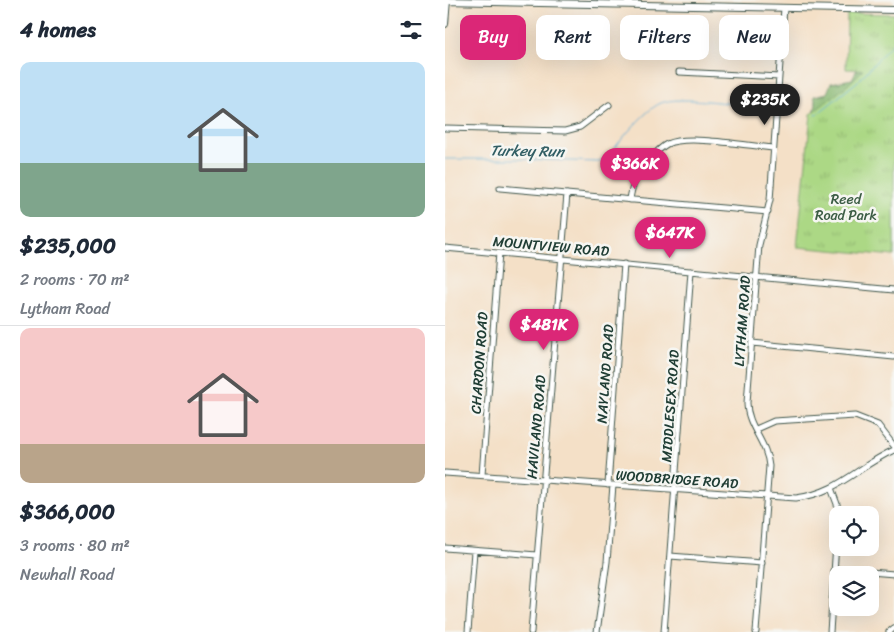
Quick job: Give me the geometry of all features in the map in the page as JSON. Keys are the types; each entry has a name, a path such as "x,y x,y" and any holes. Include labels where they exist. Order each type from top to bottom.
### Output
{"main road":[{"path":"445,24 446,0 894,10"}],"street":[{"name":"LYTHAM ROAD","path":"757,632 768,459 765,446 747,410 761,234 768,212 784,8"},
{"path":"679,72 779,77"},
{"path":"445,128 565,131 580,127 609,105"},
{"path":"630,200 633,183 639,172 658,151 672,142 688,140 773,148"},
{"path":"500,188 768,212"},
{"name":"HAVILAND ROAD","path":"531,632 567,194"},
{"name":"MOUNTVIEW ROAD","path":"445,248 894,290"},
{"name":"CHARDON ROAD","path":"482,475 499,253"},
{"name":"NAYLAND ROAD","path":"597,632 607,562 624,264"},
{"name":"MIDDLESEX ROAD","path":"664,632 691,270"},
{"path":"752,344 894,356"},
{"path":"756,429 774,421 855,416 878,425 894,446"},
{"name":"WOODBRIDGE ROAD","path":"445,472 767,497 806,497 831,488 856,474 875,458 894,450"},
{"path":"831,488 837,506"},
{"path":"445,548 537,556"},
{"path":"468,632 474,551"},
{"path":"670,556 762,563"},
{"path":"879,573 894,574"},
{"path":"830,632 831,616"},
{"path":"889,632 894,628"}],"green space":[{"name":"Reed Road Park","path":"847,13 894,14 894,256 797,247 811,114 848,85 863,70 846,69"},
{"path":"894,52 813,117 816,104 814,96 827,93 831,83 852,79 856,71"}],"waterway":[{"name":"Turkey Run","path":"816,115 858,81 894,42"},
{"name":"Turkey Run","path":"445,159 598,162 605,160 639,120 661,103 696,100 764,108"}]}
